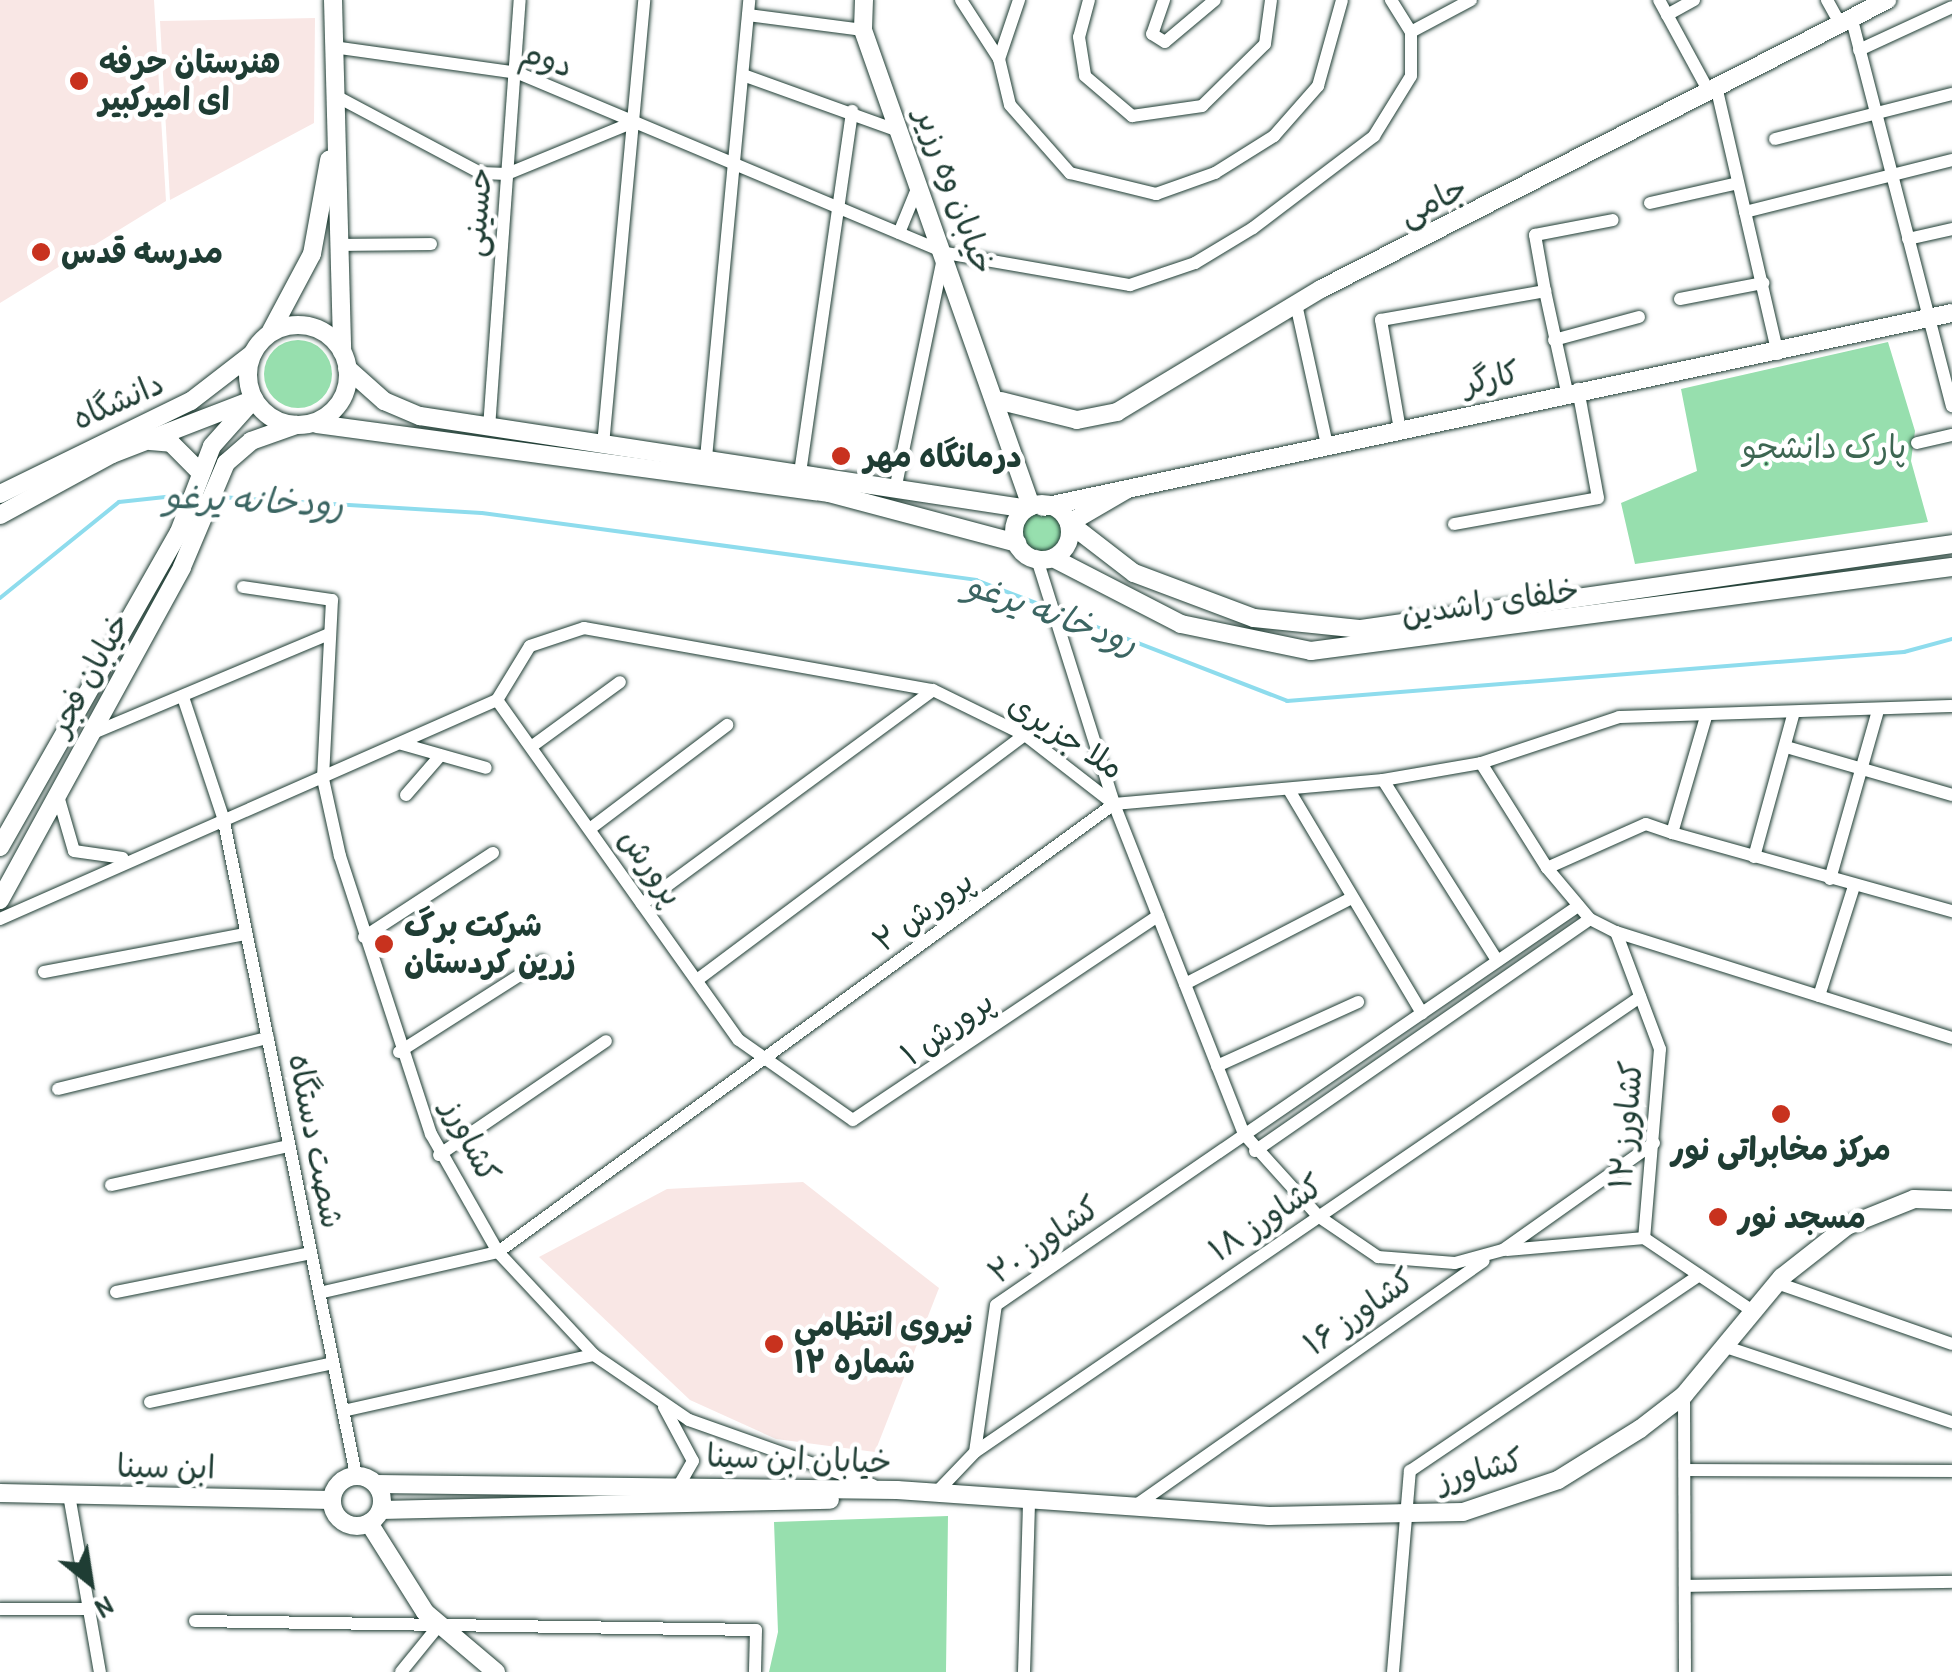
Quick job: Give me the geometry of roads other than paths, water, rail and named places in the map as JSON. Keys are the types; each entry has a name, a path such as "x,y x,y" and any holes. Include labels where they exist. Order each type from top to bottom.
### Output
{"main road":[{"path":"317,424 341,400 345,360 334,130 333,0"},
{"name":"خیابان وه رزیر","path":"864,0 863,30 1001,401 1032,507"},
{"name":"جامی","path":"1001,401 1077,420 1118,412 1296,304 1887,0"},
{"path":"149,440 172,443 198,473 254,399 253,353 268,336 312,254 334,130"},
{"name":"کارگر","path":"1032,507 1126,490 1572,391 1778,354 1952,313"},
{"path":"268,336 309,326 400,410 489,428 1032,507 1069,522 1134,573 1220,609 1361,629 1952,544"},
{"name":"دانشگاه","path":"0,494 207,392 253,353"},
{"path":"254,399 296,425 317,424 829,493 1017,543 1045,557 1073,544 1069,522"},
{"name":"دانشگاه","path":"0,514 149,440 254,399"},
{"name":"خیابان فجر","path":"0,900 202,528 220,472 251,441 296,425"},
{"name":"خیابان فجر","path":"0,848 180,532 198,473"},
{"path":"1069,522 1126,490"},
{"path":"1017,543 1011,520 1032,507"},
{"name":"خلفای راشدین","path":"1045,557 1180,624 1311,652 1952,567"},
{"name":"کشاورز","path":"926,1496 1029,1504 1404,1516 1463,1512 1558,1480 1684,1395 1777,1283 1848,1226 1914,1199 1952,1200"},
{"path":"375,1516 346,1524 331,1500 356,1475 376,1484 375,1516 403,1586 496,1672"},
{"name":"خیابان ابن سینا","path":"376,1484 679,1485 885,1490 926,1496"},
{"name":"ابن سینا","path":"0,1494 331,1500"},
{"name":"خیابان ابن سینا","path":"375,1516 926,1496"}],"street":[{"name":"حسینی","path":"489,428 518,74 520,0"},
{"path":"604,445 644,0"},
{"path":"706,458 750,0"},
{"path":"961,0 1000,59 1010,106 1070,173 1156,194 1215,173 1274,136 1318,86 1342,0"},
{"path":"1000,59 1019,0"},
{"path":"1088,0 1079,37 1084,76 1132,116 1202,106 1265,44 1271,0"},
{"path":"1164,0 1152,34 1165,42 1215,0"},
{"path":"1390,0 1411,32 1469,1"},
{"path":"1659,0 1712,88 1778,354"},
{"path":"1667,15 1694,0"},
{"path":"1827,0 1845,19 1859,50 1952,406"},
{"path":"1859,50 1952,7"},
{"path":"748,15 863,30"},
{"name":"دوم","path":"333,47 518,74 945,253 1130,285 1195,262 1374,136 1411,76 1411,32"},
{"path":"743,75 852,111 901,132"},
{"path":"1774,139 1952,94"},
{"path":"334,95 453,162 507,174 634,122"},
{"path":"800,473 852,111"},
{"path":"1745,212 1952,160"},
{"path":"900,234 920,182"},
{"path":"1650,203 1738,184"},
{"path":"1454,524 1598,498 1572,391 1554,340 1535,234 1613,220"},
{"path":"1908,239 1952,230"},
{"path":"340,245 431,244"},
{"path":"896,490 945,253"},
{"path":"1680,299 1763,283"},
{"path":"1400,430 1381,320 1545,291"},
{"path":"1296,304 1327,445"},
{"path":"1554,340 1639,317"},
{"path":"1917,443 1952,434"},
{"path":"1045,557 1050,601 1114,804 1244,1134 1255,1151 1318,1216 1378,1257 1414,1264 1503,1250 1654,1143"},
{"name":"کشاورز","path":"243,587 332,600 323,779 399,1052 439,1154 498,1252 594,1355 660,1401 885,1490"},
{"name":"ملا جزیری","path":"497,700 530,646 584,628 934,690 1025,735 1114,804 1383,780 1481,763 1619,717 1877,714 1952,706"},
{"path":"89,734 184,700 329,634"},
{"path":"532,746 620,682"},
{"path":"642,904 934,690"},
{"name":"شصت دستگاه","path":"184,700 223,818 356,1475"},
{"path":"0,919 497,700"},
{"name":"پرورش","path":"497,700 697,980 764,1062"},
{"path":"1754,857 1794,712"},
{"path":"1830,879 1877,714"},
{"path":"1672,832 1706,717"},
{"path":"591,828 726,725"},
{"path":"697,980 1025,735"},
{"path":"402,744 486,768"},
{"path":"1786,747 1952,795"},
{"path":"406,795 439,757"},
{"path":"1481,763 1547,868 1590,919 1616,932 1952,1038"},
{"path":"1383,780 1497,960"},
{"path":"1289,790 1350,899 1422,1013"},
{"path":"58,793 74,851 136,857"},
{"name":"پرورش ۲","path":"498,1252 1114,804"},
{"path":"1547,868 1646,824 1952,911"},
{"path":"364,937 493,853"},
{"path":"1819,996 1854,886"},
{"path":"1185,984 1350,899"},
{"name":"کشاورز ۲۰","path":"975,1452 996,1306 1578,906"},
{"name":"پرورش ۱","path":"764,1062 862,1120 1158,916"},
{"path":"1255,1151 1590,919"},
{"name":"کشاورز ۱۲","path":"1616,932 1660,1049 1644,1238 1754,1312"},
{"path":"44,972 246,934"},
{"path":"399,1052 542,961"},
{"name":"کشاورز ۱۸","path":"926,1496 975,1452 1640,997"},
{"path":"1217,1066 1358,1002"},
{"path":"58,1089 268,1038"},
{"path":"439,1154 606,1041"},
{"path":"111,1186 289,1146"},
{"name":"کشاورز ۱۶","path":"1135,1506 1503,1250 1644,1238"},
{"path":"116,1292 311,1252"},
{"path":"319,1293 498,1252"},
{"path":"1393,1672 1410,1471 1698,1275"},
{"path":"1777,1283 1952,1344"},
{"path":"1726,1347 1952,1422"},
{"path":"343,1412 594,1355"},
{"path":"150,1402 334,1363"},
{"path":"1684,1395 1685,1672"},
{"path":"660,1401 691,1453 679,1485"},
{"path":"1684,1470 1950,1469"},
{"path":"69,1495 100,1672"},
{"path":"1024,1672 1029,1504"},
{"path":"1685,1586 1952,1582"},
{"path":"0,1610 89,1609"},
{"path":"195,1621 437,1621 756,1630 756,1672"},
{"path":"401,1672 437,1621"}],"waterway":[{"name":"رودخانه یرغو","path":"0,598 119,502 184,495"},
{"name":"رودخانه یرغو","path":"219,497 482,513 976,580 1049,608"},
{"name":"رودخانه یرغو","path":"1058,612 1287,701 1904,652 1952,639"}],"place":[{"name":"هنرستان حرفه ای امیرکبیر","path":"79,81"},
{"name":"مدرسه قدس","path":"41,252"},
{"name":"درمانگاه مهر","path":"841,456"},
{"name":"شرکت برگ زرین کردستان","path":"384,944"},
{"name":"مرکز مخابراتی نور","path":"1781,1114"},
{"name":"مسجد نور","path":"1718,1217"},
{"name":"نیروی انتظامی شماره ۱۲","path":"774,1344"}],"park label":[{"name":"پارک دانشجو","path":"1824,447"}]}
